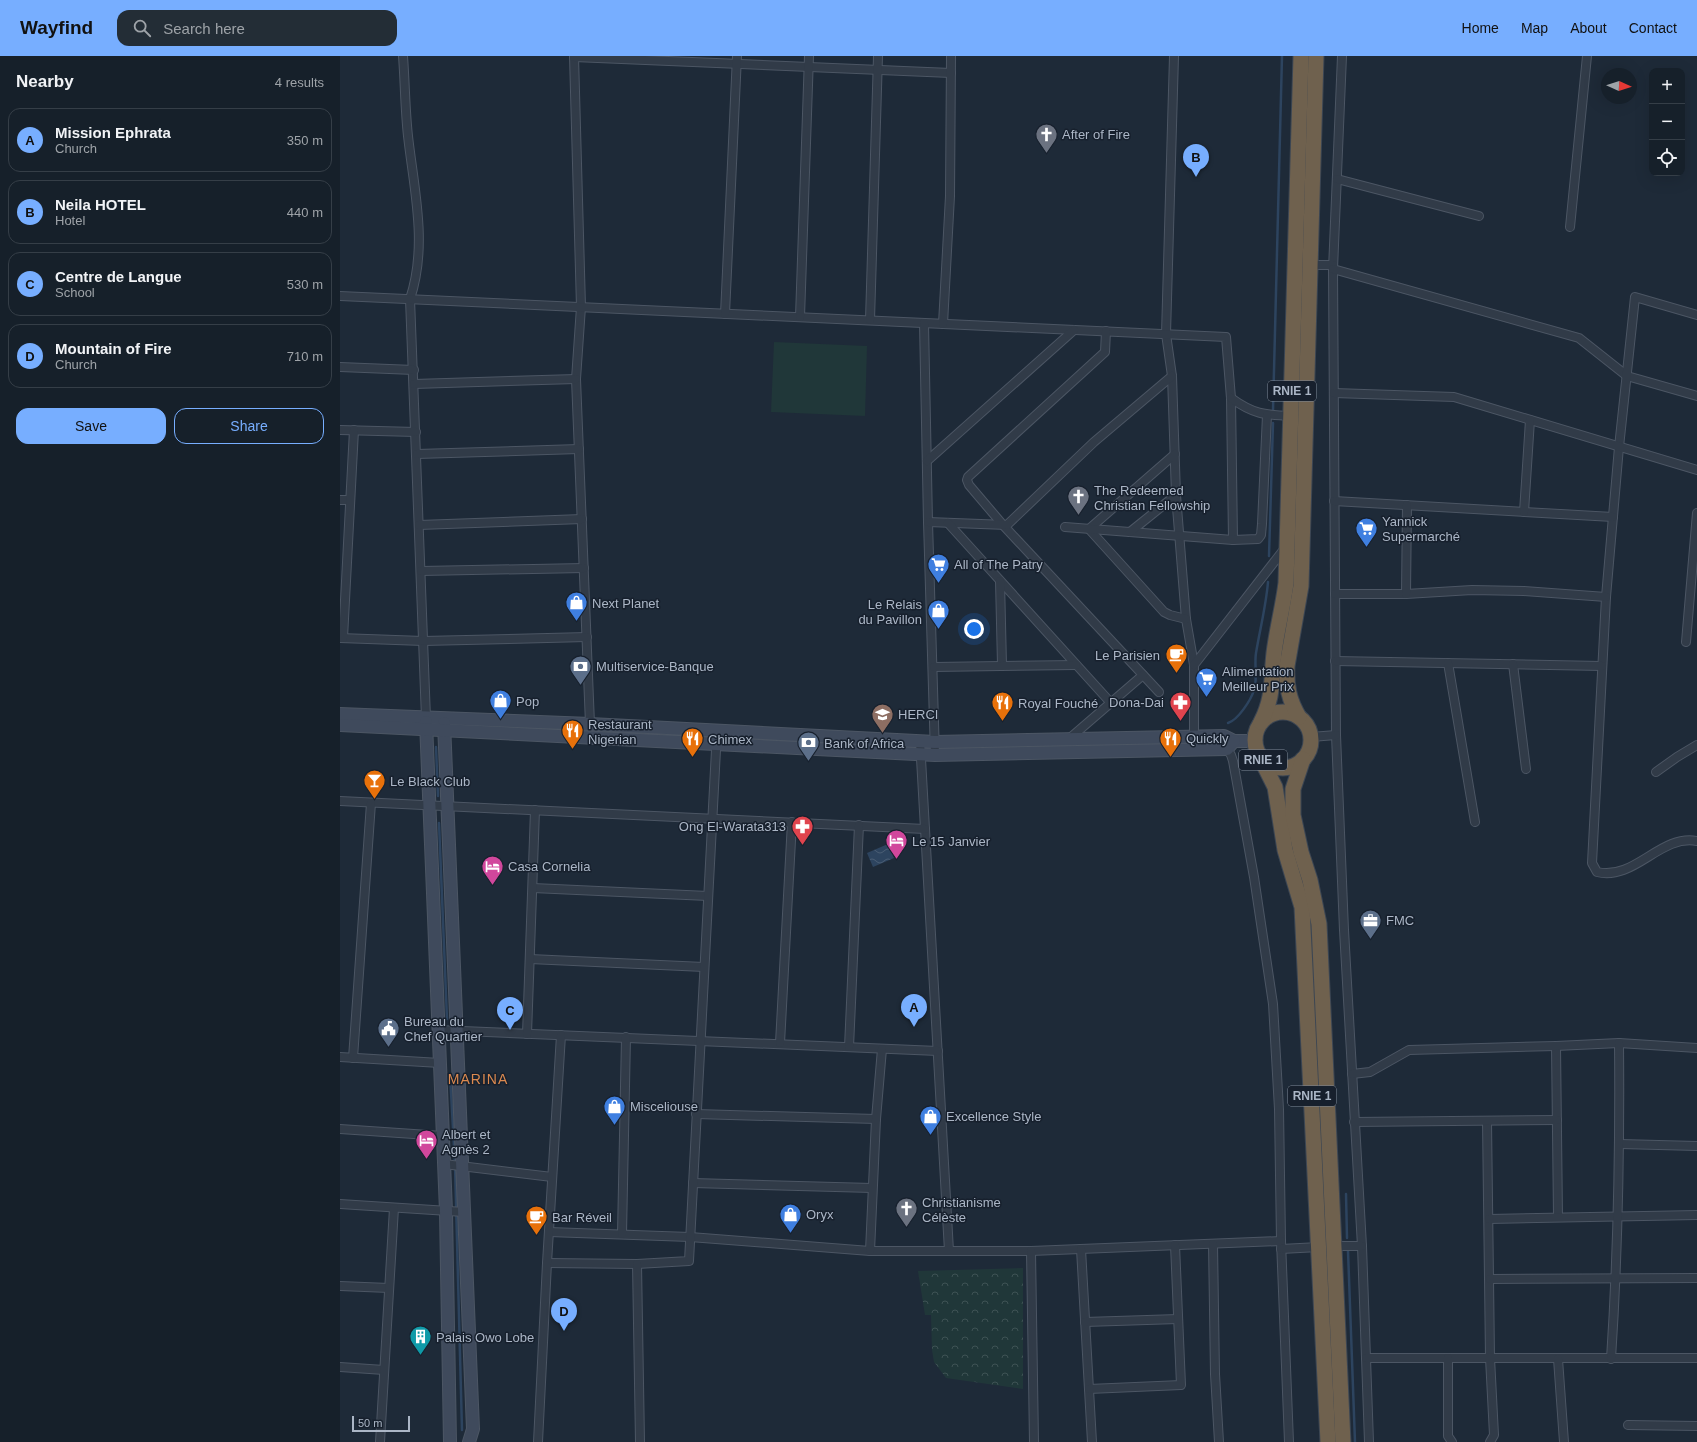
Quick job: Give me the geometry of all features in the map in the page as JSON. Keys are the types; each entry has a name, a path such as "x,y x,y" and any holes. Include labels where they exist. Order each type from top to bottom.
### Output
{"highway":[{"name":"RNIE 1","path":"1301,56 1286,583 1283,609 1274,650 1272,690 1268,709 1256,730 1254,741 1256,749 1275,788 1285,850 1302,907 1342,1442"},
{"name":"RNIE 1","path":"1316,56 1301,586 1286,677 1289,697 1299,716 1307,725 1311,737 1310,749 1303,759 1293,789 1293,815 1301,852 1310,880 1319,924 1327,1246 1328,1442"},
{"path":"1261,722 1270,714 1279,712 1288,712 1299,716"},
{"name":"RNIE 1","path":"1260,757 1269,765 1280,768 1292,767 1303,759"}],"street":[{"path":"403,56 408,135 413,169 420,244 417,280 410,299 446,1211 450,1442"},
{"path":"725,314 737,56"},
{"path":"800,317 809,56"},
{"path":"870,320 878,56"},
{"path":"943,324 950,196 951,56"},
{"path":"1174,56 1166,334 1172,376 1176,494 1186,619 1194,664 1194,748"},
{"path":"1342,56 1333,267 1336,734 1344,930 1362,1246 1369,1442"},
{"path":"1570,227 1587,56"},
{"path":"590,724 576,379 581,307 574,57 668,59 737,65 951,73"},
{"path":"1337,179 1479,216"},
{"path":"1310,264 1333,267 1579,338 1627,376 1697,396"},
{"path":"340,296 1226,337 1231,398 1233,540"},
{"path":"1697,315 1635,297 1619,447 1606,597 1592,863 1597,872 1603,873 1625,870 1676,842 1697,840"},
{"path":"924,323 928,522 936,755"},
{"path":"927,461 1074,330"},
{"path":"1106,331 1105,352 968,478 968,482 1003,525 1159,692"},
{"path":"340,367 414,370"},
{"path":"928,522 1007,525 1094,442 1172,376"},
{"path":"414,384 576,379"},
{"path":"1334,393 1454,397 1697,470"},
{"path":"1231,398 1246,409 1267,415 1291,416"},
{"path":"1065,527 1233,540 1258,540 1261,535 1267,415"},
{"path":"1524,512 1530,420"},
{"path":"340,430 416,432"},
{"path":"354,430 350,500 343,569 341,638 423,641 587,637"},
{"path":"416,454 579,449"},
{"path":"1089,529 1175,454"},
{"path":"1130,532 1176,494"},
{"path":"340,500 350,500"},
{"path":"1334,501 1613,517"},
{"path":"1406,594 1407,505"},
{"path":"1686,642 1697,512"},
{"path":"419,524 582,519"},
{"path":"948,523 1111,703"},
{"path":"1089,529 1164,612 1186,619"},
{"path":"1194,664 1287,546"},
{"path":"421,571 584,568"},
{"path":"1000,581 1002,665"},
{"path":"1335,594 1406,594 1472,590 1606,597"},
{"path":"1335,661 1602,666"},
{"path":"1448,663 1475,822"},
{"path":"1513,664 1526,769"},
{"path":"934,668 1002,665 1076,665"},
{"path":"1070,738 1143,675"},
{"path":"340,714 426,724"},
{"path":"444,724 716,744 936,755 1194,748 1231,745 1254,741"},
{"path":"444,724 473,1430 469,1442"},
{"path":"340,725 590,724 935,742 1224,736 1231,745 1231,755 1254,877 1273,1004 1279,1110 1281,1245 1289,1442"},
{"path":"547,1263 637,1264 684,1262 689,1260 716,731"},
{"path":"1311,737 1336,734"},
{"path":"920,741 949,1251"},
{"path":"1656,772 1697,745"},
{"path":"340,801 926,828"},
{"path":"353,1058 371,803"},
{"path":"527,1034 535,810"},
{"path":"780,1043 792,822"},
{"path":"849,1047 859,825"},
{"path":"533,888 708,896"},
{"path":"530,958 704,966"},
{"path":"439,1030 780,1043 938,1051"},
{"path":"538,1442 561,1035"},
{"path":"622,1234 626,1038"},
{"path":"1352,1074 1370,1072 1409,1050 1556,1046 1619,1042 1697,1048"},
{"path":"1611,1359 1616,1278 1620,1144 1619,1042"},
{"path":"1556,1046 1558,1217"},
{"path":"870,1251 876,1119 882,1049"},
{"path":"340,1057 440,1063"},
{"path":"696,1114 876,1119"},
{"path":"1354,1122 1557,1120"},
{"path":"1487,1121 1490,1358 1494,1435 1490,1442"},
{"path":"340,1129 443,1136"},
{"path":"1620,1144 1697,1146"},
{"path":"444,1164 552,1177"},
{"path":"693,1183 872,1188"},
{"path":"340,1204 464,1212"},
{"path":"380,1442 394,1208"},
{"path":"1489,1219 1697,1215"},
{"path":"549,1232 690,1237 870,1251 1031,1251 1213,1244 1362,1246"},
{"path":"1213,1244 1215,1374 1219,1442"},
{"path":"1089,1389 1180,1386 1175,1245"},
{"path":"1081,1249 1092,1442"},
{"path":"1031,1251 1034,1442"},
{"path":"637,1264 640,1442"},
{"path":"1490,1279 1697,1278"},
{"path":"340,1286 389,1288"},
{"path":"1085,1322 1178,1319"},
{"path":"1366,1358 1697,1358"},
{"path":"1448,1358 1448,1436 1452,1442"},
{"path":"1558,1358 1564,1442"},
{"path":"340,1368 384,1370"},
{"path":"1628,1425 1697,1426"}],"green space":[{"path":"774,342 867,346 865,416 771,412"},
{"path":"1023,1268 1023,1389 946,1378 934,1362 932,1350 931,1315 925,1315 918,1271"}],"water":[{"path":"888,844 894,858 873,867 867,853"}],"waterway":[{"path":"1273,410 1282,56"},
{"path":"1269,556 1273,423"},
{"path":"1228,723 1236,718 1244,709 1254,690 1256,681 1256,653 1268,582"},
{"path":"436,747 438,796"},
{"path":"439,823 447,1019"},
{"path":"450,1074 455,1165 462,1430"},
{"path":"1346,1194 1347,1238"},
{"path":"1348,1251 1355,1442"}],"place":[{"name":"After of Fire","path":"1046,154"},
{"name":"Neila HOTEL","path":"1196,177"},
{"name":"The Redeemed Christian Fellowship","path":"1079,516"},
{"name":"Yannick Supermarché","path":"1367,548"},
{"name":"All of The Patry","path":"938,584"},
{"name":"Next Planet","path":"577,622"},
{"name":"Le Relais du Pavillon","path":"938,630"},
{"name":"Le Parisien","path":"1176,674"},
{"name":"Multiservice-Banque","path":"581,686"},
{"name":"Alimentation Meilleur Prix","path":"1207,698"},
{"name":"Pop","path":"500,720"},
{"name":"Royal Fouché","path":"1003,722"},
{"name":"Dona-Dai","path":"1180,722"},
{"name":"HERCI","path":"883,734"},
{"name":"Restaurant Nigerian","path":"572,750"},
{"name":"Chimex","path":"693,758"},
{"name":"Quickly","path":"1170,758"},
{"name":"Bank of Africa","path":"808,762"},
{"name":"Le Black Club","path":"375,800"},
{"name":"Ong El-Warata313","path":"802,846"},
{"name":"Le 15 Janvier","path":"896,860"},
{"name":"Casa Cornelia","path":"492,886"},
{"name":"FMC","path":"1370,940"},
{"name":"Mission Ephrata","path":"914,1027"},
{"name":"Centre de Langue","path":"510,1030"},
{"name":"Bureau du Chef Quartier","path":"389,1048"},
{"name":"Misceliouse","path":"615,1126"},
{"name":"Excellence Style","path":"931,1136"},
{"name":"Albert et Agnès 2","path":"427,1160"},
{"name":"Christianisme Célèste","path":"907,1228"},
{"name":"Oryx","path":"791,1234"},
{"name":"Bar Réveil","path":"537,1236"},
{"name":"Mountain of Fire","path":"564,1331"},
{"name":"Palais Owo Lobe","path":"421,1356"}],"district":[{"name":"MARINA","path":"478,1079"}]}
